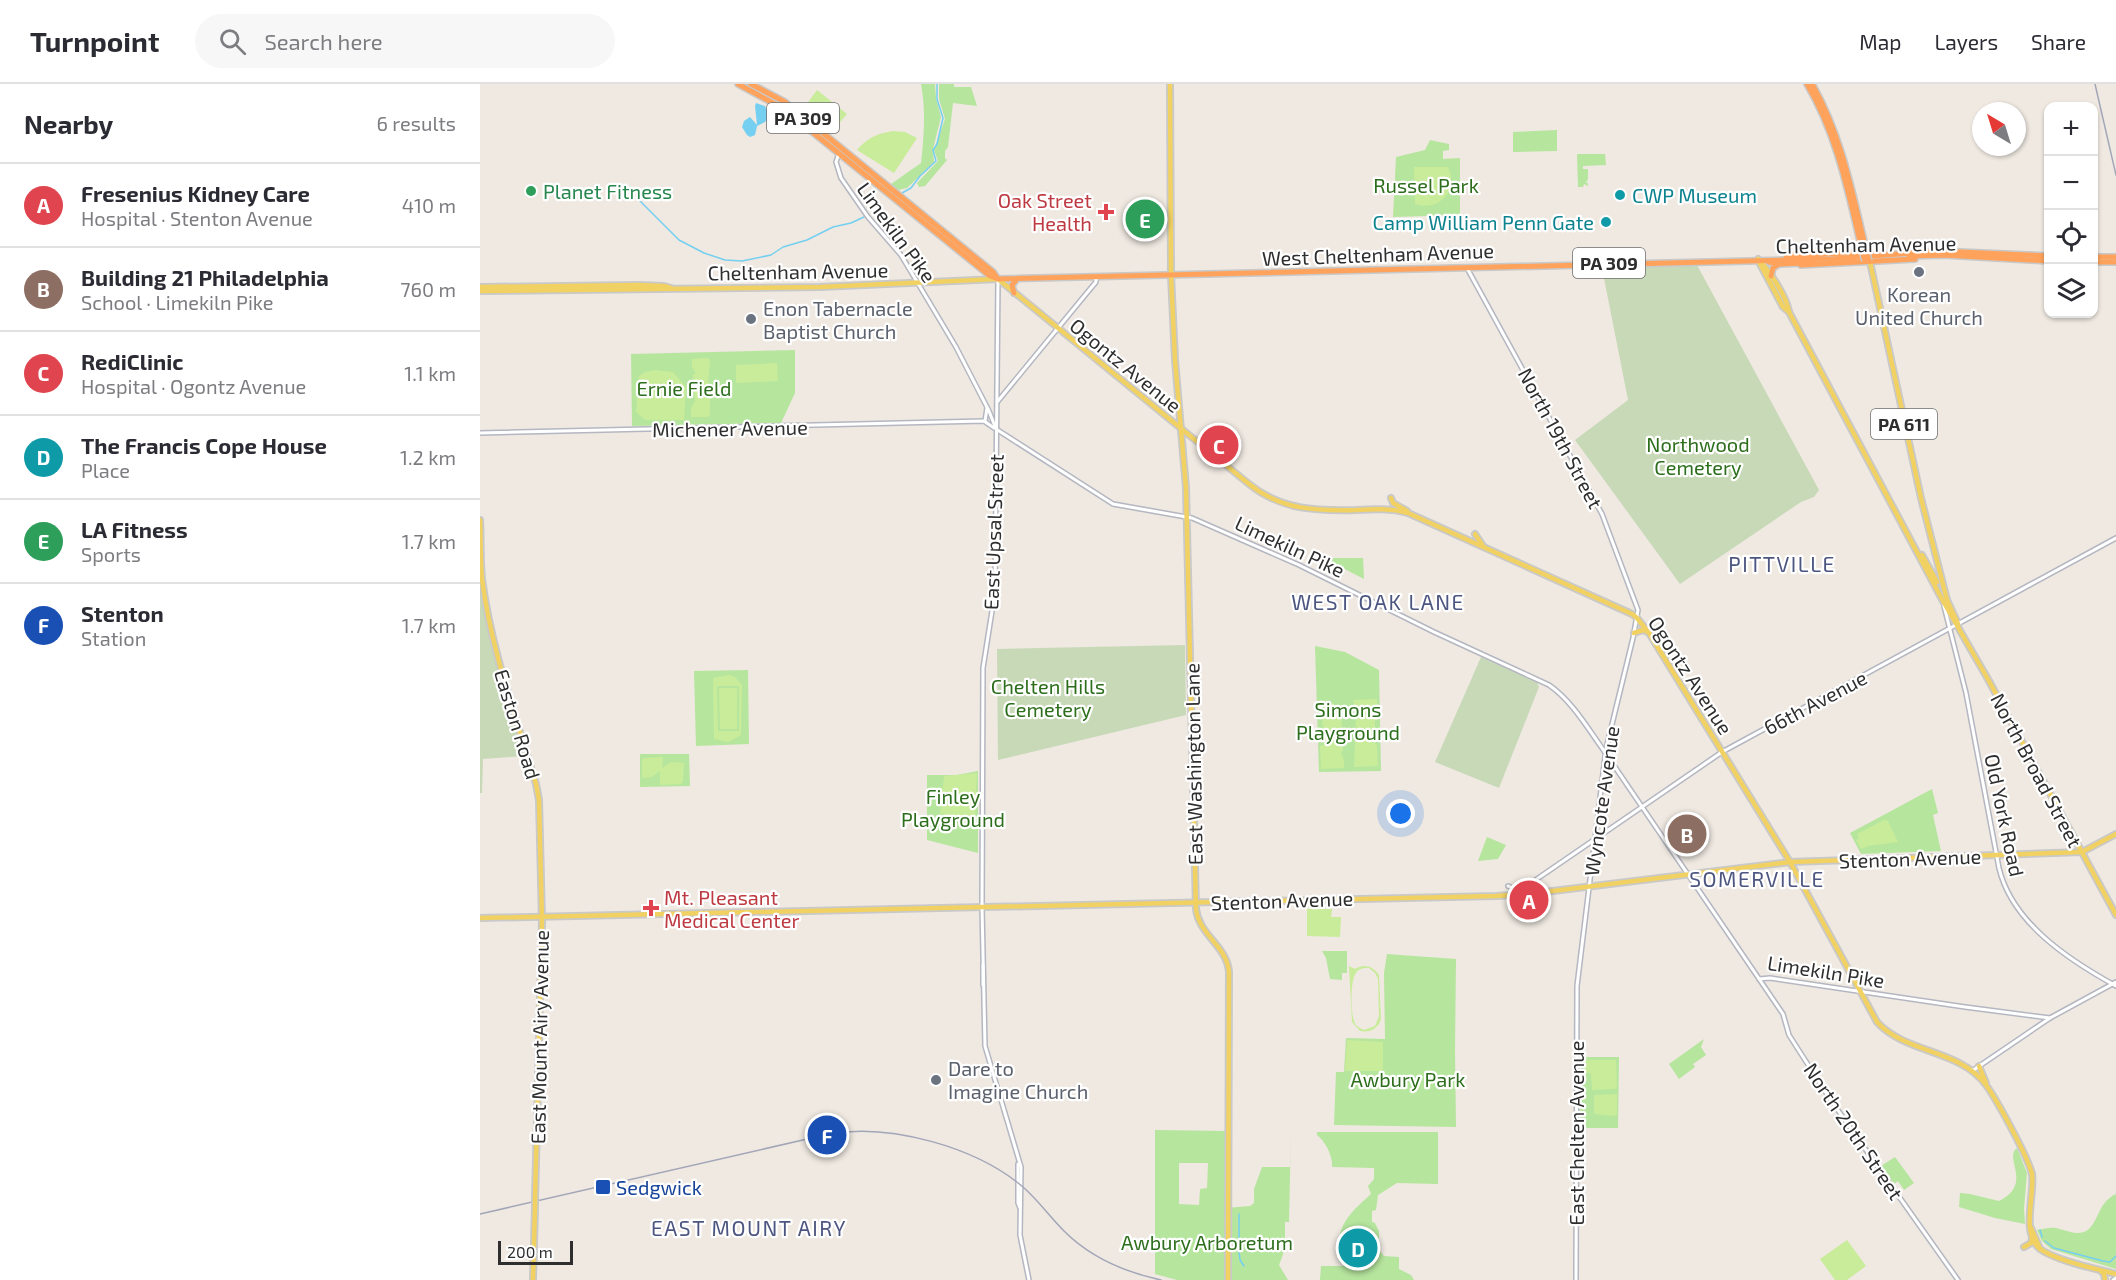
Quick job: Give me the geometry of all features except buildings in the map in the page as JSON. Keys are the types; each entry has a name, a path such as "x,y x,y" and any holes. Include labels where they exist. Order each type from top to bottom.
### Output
{"highway":[{"name":"PA 309","path":"738,84 784,110 839,151"},
{"name":"PA 309","path":"751,84 784,102 839,151"},
{"name":"Old York Road","path":"1807,84 1841,163 1865,253"},
{"name":"Old York Road","path":"1812,84 1825,109 1841,150 1867,262"},
{"name":"Ogontz Avenue","path":"839,151 993,272 998,279"},
{"path":"1770,259 1927,248 1958,251"},
{"name":"Cheltenham Avenue","path":"1758,259 1832,259 1921,251 2044,256"},
{"name":"Cheltenham Avenue","path":"1758,259 1780,264 1928,255 2044,261"},
{"path":"1771,276 1773,268 1780,264 1795,266 1964,257"},
{"path":"2098,257 2116,257"},
{"name":"West Cheltenham Avenue","path":"998,279 1758,259"},
{"path":"2098,262 2116,262"},
{"path":"1014,293 1012,285 1018,279"}],"main road":[{"name":"East Washington Lane","path":"1170,84 1171,274 1187,516 1196,903 1200,924 1223,952 1229,969 1228,1280"},
{"name":"North Broad Street","path":"1758,259 1787,304 1789,312 2116,915"},
{"name":"North Broad Street","path":"1758,259 1783,307 1789,312"},
{"name":"Old York Road","path":"1867,262 1945,601"},
{"name":"Cheltenham Avenue","path":"480,289 664,290 671,288 820,287 998,279"},
{"name":"Ogontz Avenue","path":"998,279 1252,487 1282,503 1311,510 1387,509 1411,514 1619,607 1637,618 1649,633 1790,862 1877,1022 1894,1037 1972,1071 1986,1085 2029,1166 2032,1182 2029,1205 2032,1238"},
{"path":"1391,498 1393,503 1411,514"},
{"name":"Easton Road","path":"480,520 483,585 501,667 538,793"},
{"path":"1475,534 1483,546"},
{"name":"North Broad Street","path":"1917,549 1936,584"},
{"name":"Old York Road","path":"1935,557 1936,584"},
{"path":"1925,560 1928,561 1935,557"},
{"path":"1634,633 1643,630 1649,633"},
{"name":"East Mount Airy Avenue","path":"533,1280 542,917 538,793"},
{"path":"2082,852 2116,834"},
{"path":"2058,854 2078,844"},
{"name":"Stenton Avenue","path":"480,918 1513,895 1790,862 2082,852"},
{"path":"1979,1066 1986,1085"},
{"name":"Ogontz Avenue","path":"2031,1228 2040,1249"},
{"path":"2024,1247 2031,1244 2032,1238"},
{"path":"2032,1238 2040,1249 2099,1269 2115,1278"},
{"path":"2099,1269 2104,1274 2105,1280"}],"street":[{"name":"Limekiln Pike","path":"839,151 836,162 838,170 854,198 897,250 918,283 956,346 987,407 994,428 1113,504 1187,516 1306,569 1551,686 1577,712 1759,979 1770,978 2050,1018"},
{"name":"North 19th Street","path":"1466,267 1602,514 1638,610 1637,618"},
{"path":"998,401 1095,282 1096,276"},
{"name":"East Upsal Street","path":"998,279 998,401 994,428 994,592 983,668 982,907 985,1051 1018,1163 1021,1243 1029,1280"},
{"path":"987,407 985,421 994,428"},
{"name":"Michener Avenue","path":"480,433 985,421"},
{"name":"Michener Avenue","path":"981,422 994,428"},
{"name":"66th Avenue","path":"1513,895 1722,752 2116,538"},
{"name":"Old York Road","path":"1945,601 1949,629 1966,693 1997,855 2007,892 2021,914 2060,950 2116,987"},
{"name":"Wyncote Avenue","path":"1577,986 1605,753 1637,618"},
{"path":"1508,886 1520,891"},
{"path":"1526,886 1531,894"},
{"name":"North 20th Street","path":"1759,979 1783,1014 1789,1035 1830,1099 1958,1280"},
{"path":"1972,1071 2050,1018 2116,982"},
{"name":"East Chelten Avenue","path":"1576,1280 1577,986"}],"green space":[{"path":"921,84 935,84 941,117 933,149 934,162 907,188 898,190 891,184 921,163 924,104"},
{"path":"939,84 971,87 977,106 953,103 948,147 945,151 947,160 925,186 919,187 917,183 938,161 934,150 945,119 939,99"},
{"path":"817,90 847,114 835,128 806,105"},
{"path":"1557,130 1557,151 1513,152 1513,132"},
{"path":"893,131 905,132 917,138 894,173 857,150 873,137"},
{"name":"Russel Park","path":"1430,140 1449,144 1449,150 1443,151 1443,159 1460,158 1460,215 1393,217 1396,157 1425,150"},
{"path":"1577,154 1605,154 1606,165 1583,166 1583,169 1588,169 1586,183 1588,186 1584,184 1583,187 1578,187"},
{"path":"1414,167 1448,167 1451,184 1445,197 1432,205 1415,204"},
{"name":"Northwood Cemetery","path":"1697,265 1819,490 1814,497 1801,502 1680,584 1575,440 1628,400 1602,268"},
{"name":"Ernie Field","path":"795,350 795,393 781,423 632,426 631,354"},
{"path":"708,358 710,360 707,397 710,398 710,415 691,417 691,408 695,401 693,374 696,374 692,367 692,359"},
{"path":"777,363 778,381 736,383 736,365"},
{"path":"655,370 673,372 686,387 684,420 645,420 636,412 639,376"},
{"path":"1333,558 1363,558 1364,579 1331,562"},
{"path":"480,589 497,668 523,756 483,759 482,793 480,793"},
{"name":"Chelten Hills Cemetery","path":"1185,645 1186,715 998,760 997,649"},
{"name":"Simons Playground","path":"1315,646 1345,652 1379,670 1381,771 1319,772"},
{"path":"1481,657 1537,682 1539,687 1499,788 1435,762"},
{"path":"748,670 749,744 696,746 694,671"},
{"path":"729,675 735,677 742,685 741,735 728,742 714,739 713,678","holes":["717,686 739,686 739,731 718,731"]},
{"path":"719,688 737,688 737,729 720,729"},
{"path":"1377,699 1375,744 1377,745 1378,766 1354,767 1356,715 1359,714 1353,700"},
{"path":"1321,703 1334,704 1335,709 1341,709 1343,751 1341,752 1344,768 1321,769 1320,746 1324,745"},
{"path":"640,754 689,754 690,786 640,787"},
{"path":"663,757 662,768 671,762 684,763 681,784 660,785 660,771 652,777 642,778 644,758"},
{"name":"Finley Playground","path":"978,771 978,853 927,840 927,775 957,775"},
{"path":"977,773 975,821 940,814 944,776"},
{"path":"1932,789 1938,813 1933,815 1941,851 1861,854 1850,833"},
{"path":"1884,820 1888,821 1898,842 1861,849 1856,840 1859,838 1857,834"},
{"path":"1487,837 1506,845 1498,859 1478,861"},
{"path":"1307,909 1332,909 1331,917 1341,917 1340,937 1307,936"},
{"path":"1322,951 1347,951 1347,973 1342,973 1342,980 1330,979 1326,958"},
{"name":"Awbury Park","path":"1387,954 1456,959 1456,1127 1334,1125 1336,1072 1344,1072 1346,1038 1385,1039 1384,973"},
{"path":"1349,966 1355,969 1368,966 1379,975 1381,1019 1376,1028 1367,1031 1360,1031 1352,1022","holes":["1363,968 1369,968 1378,979 1379,1016 1375,1026 1364,1030 1354,1021 1352,1007 1354,977"]},
{"path":"1704,1039 1701,1047 1706,1055 1693,1064 1695,1067 1679,1079 1669,1064"},
{"path":"1347,1040 1383,1042 1383,1069 1381,1071 1345,1071"},
{"path":"1581,1057 1619,1057 1618,1128 1580,1128"},
{"path":"1585,1060 1616,1060 1617,1086 1615,1089 1592,1090 1591,1073 1584,1073"},
{"path":"1617,1094 1617,1114 1615,1116 1594,1114 1594,1095"},
{"name":"Awbury Arboretum","path":"1155,1130 1226,1131 1226,1208 1250,1206 1254,1203 1254,1189 1262,1167 1290,1167 1291,1130 1289,1222 1285,1222 1285,1249 1279,1265 1288,1280 1177,1280 1155,1274","holes":["1179,1163 1208,1163 1207,1188 1200,1189 1199,1205 1179,1204"]},
{"name":"Awbury Arboretum","path":"1317,1132 1438,1132 1438,1184 1397,1183 1378,1195 1376,1210 1372,1211 1372,1222 1379,1231 1379,1250 1384,1256 1399,1257 1399,1269 1411,1275 1414,1280 1320,1280 1321,1266 1344,1266 1339,1245 1342,1227 1350,1215 1371,1194 1368,1186 1374,1179 1374,1168 1332,1167 1330,1154"},
{"path":"2017,1148 2027,1173 2025,1224 1959,1207 1960,1193 1999,1201 2009,1194 2015,1187 2016,1172 2013,1158"},
{"path":"1895,1157 1914,1183 1904,1190 1898,1181 1894,1184 1881,1166"},
{"path":"2116,1194 2116,1269 2051,1249 2042,1241 2037,1230 2054,1228 2077,1233 2089,1229 2101,1208 2109,1198"},
{"path":"1847,1240 1866,1266 1847,1280 1835,1280 1820,1259"}],"water":[{"path":"756,103 765,106 769,116 765,122 757,126 755,135 750,137 742,127 744,121 750,117 757,125"}],"waterway":[{"path":"902,193 911,188 936,161 933,150 937,144 943,118 937,99 937,84"},
{"path":"638,199 679,240 704,253 725,260 742,261 771,255 783,247 864,217"},
{"path":"1239,1214 1239,1246"},
{"path":"2040,1230 2042,1237"},
{"path":"2045,1241 2054,1248 2103,1261 2110,1262 2116,1256"},
{"path":"1239,1251 1240,1260 1244,1266"}],"railway":[{"path":"2095,84 2116,175"},
{"path":"480,1214 829,1134 853,1131 878,1132 931,1141 981,1160 1023,1187 1064,1231 1085,1249 1121,1268 1161,1280"}],"place":[{"name":"Planet Fitness","path":"531,191"},
{"name":"CWP Museum","path":"1620,195"},
{"name":"Oak Street Health","path":"1106,212"},
{"name":"LA Fitness","path":"1145,219"},
{"name":"Camp William Penn Gate","path":"1606,222"},
{"name":"Korean United Church","path":"1919,272"},
{"name":"Enon Tabernacle Baptist Church","path":"751,319"},
{"name":"RediClinic","path":"1219,445"},
{"name":"Building 21 Philadelphia","path":"1687,834"},
{"name":"Fresenius Kidney Care","path":"1529,900"},
{"name":"Mt. Pleasant Medical Center","path":"651,908"},
{"name":"Dare to Imagine Church","path":"936,1080"},
{"name":"Stenton","path":"827,1135"},
{"name":"Sedgwick","path":"603,1187"},
{"name":"The Francis Cope House","path":"1358,1248"}],"district":[{"name":"PITTVILLE","path":"1782,563"},
{"name":"WEST OAK LANE","path":"1378,601"},
{"name":"SOMERVILLE","path":"1757,878"},
{"name":"EAST MOUNT AIRY","path":"749,1227"}]}
